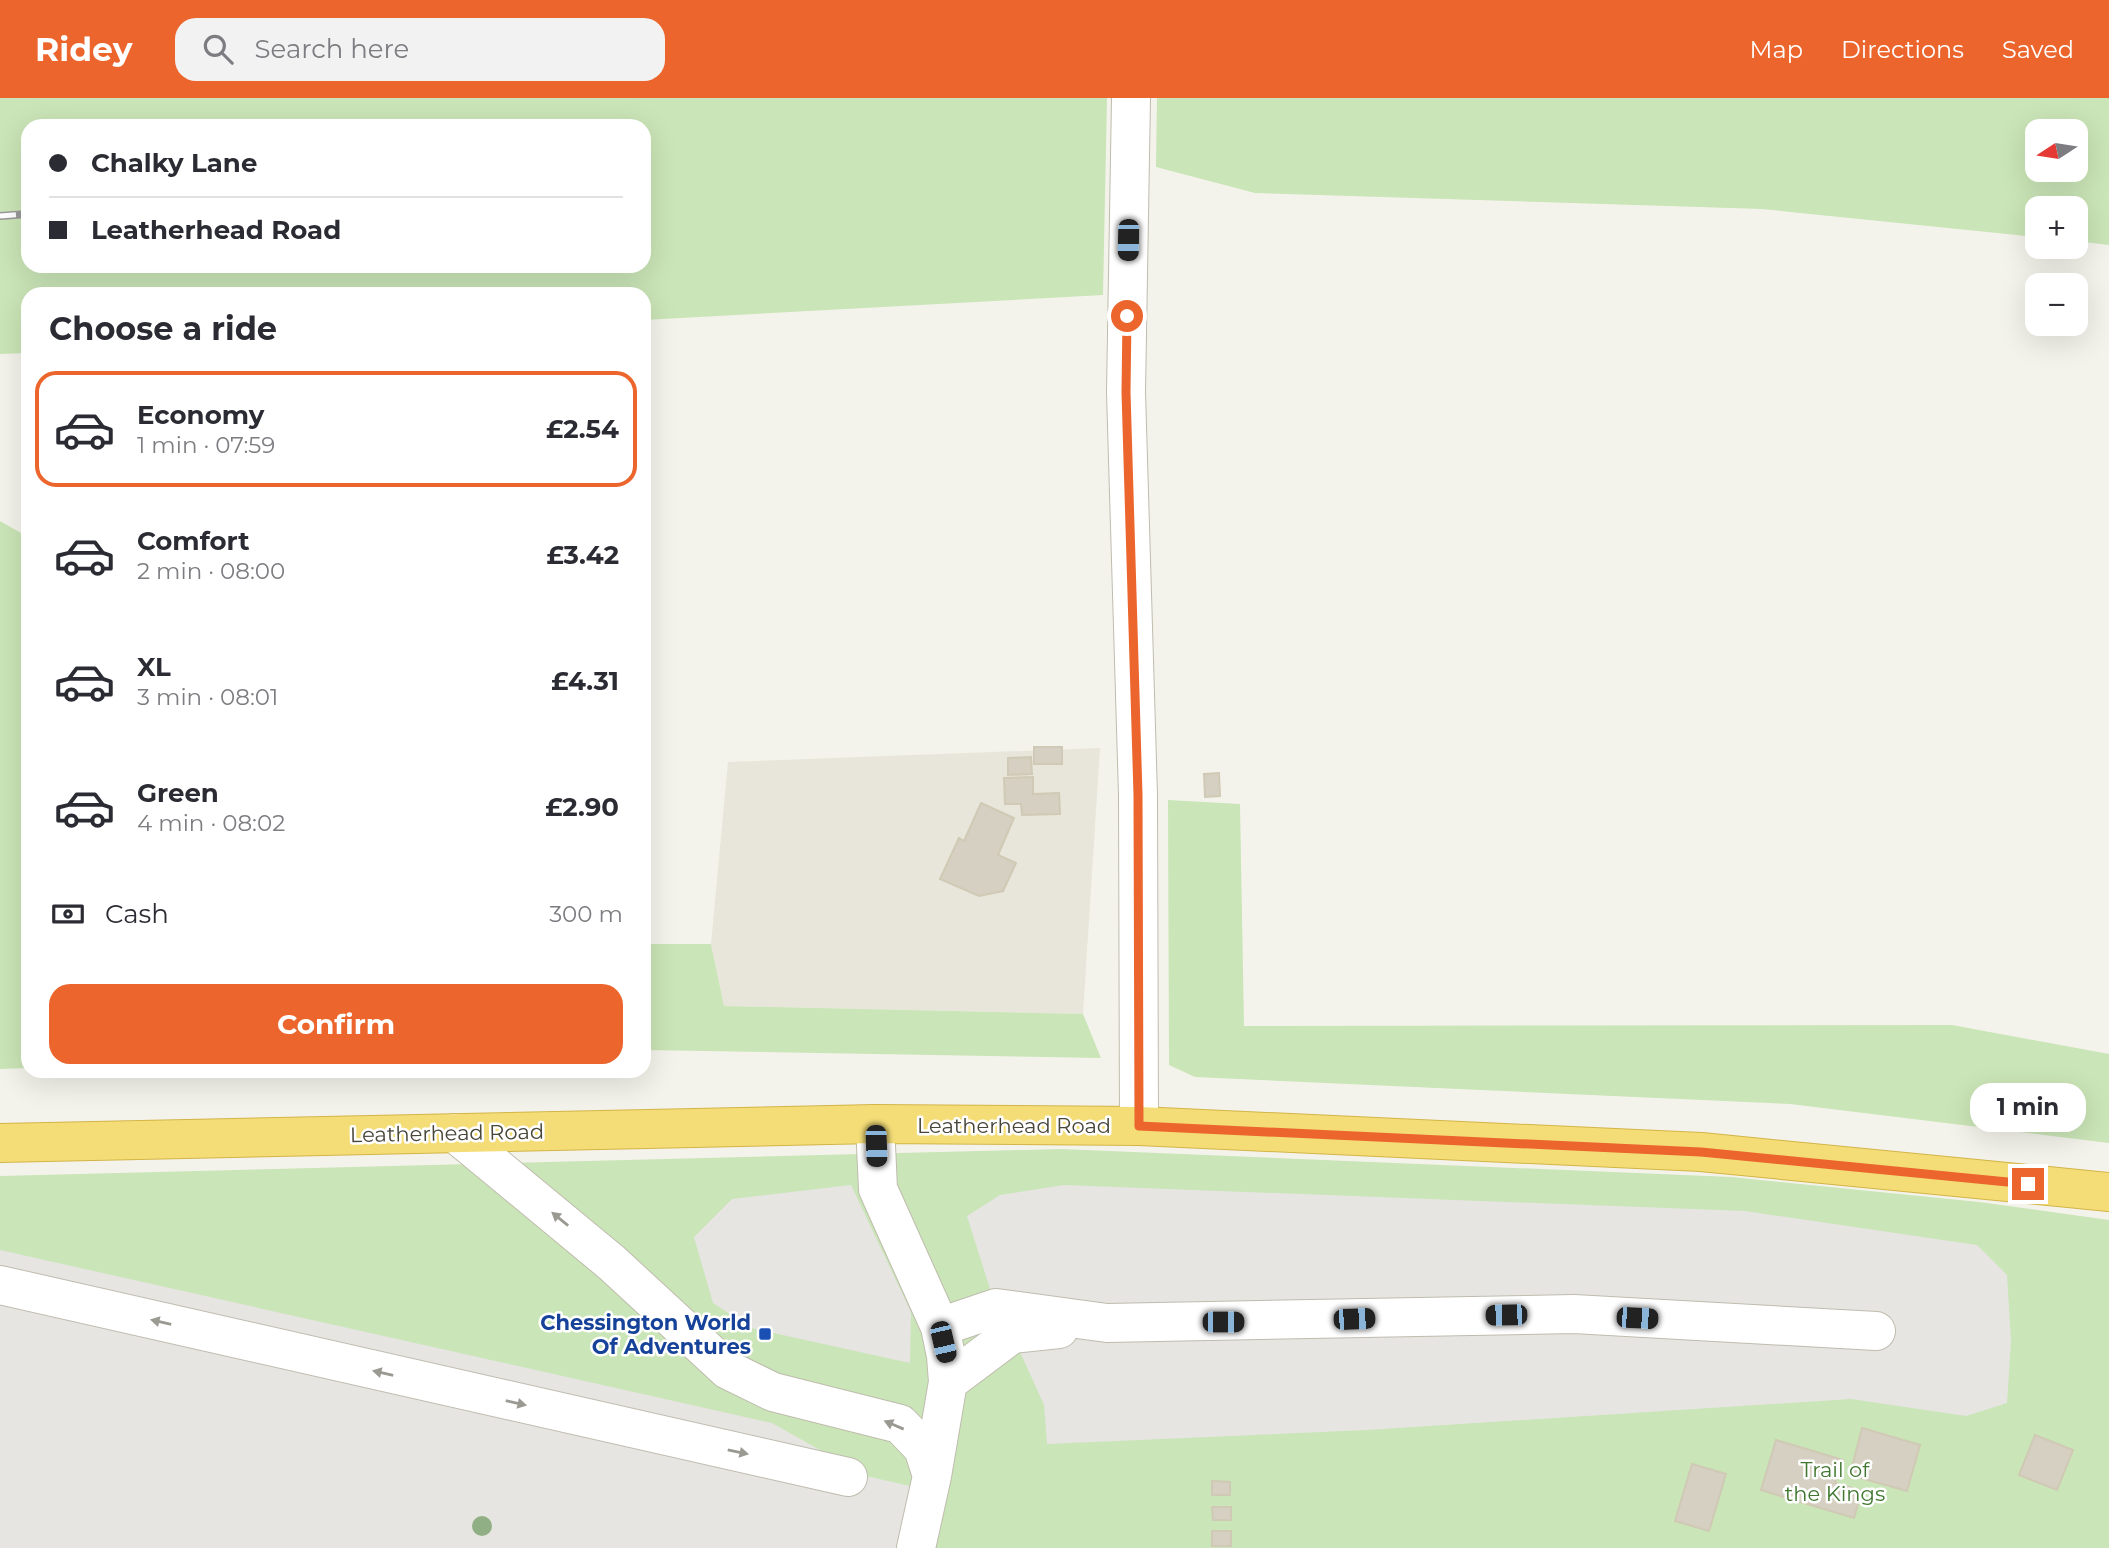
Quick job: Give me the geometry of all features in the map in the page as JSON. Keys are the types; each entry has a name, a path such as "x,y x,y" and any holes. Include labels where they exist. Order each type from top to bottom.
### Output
{"highway":[{"name":"Leatherhead Road","path":"0,1143 876,1124 1139,1126 1701,1152 2109,1192"}],"street":[{"path":"1131,98 1126,392 1138,795 1139,1126"},
{"path":"876,1124 878,1189 940,1327 946,1356 948,1382 916,1548"},
{"path":"455,1133 612,1263 728,1370 773,1392 900,1424 923,1448 932,1476"},
{"path":"0,1285 848,1477"},
{"path":"940,1327 996,1308 1107,1323"},
{"path":"948,1382 1012,1334 1107,1323 1270,1322 1574,1314 1876,1331"}],"shaded area":[{"path":"1100,748 1083,1014 724,1006 711,944 728,762"},
{"path":"851,1185 911,1312 910,1363 751,1328 713,1303 694,1237 732,1199"},
{"path":"1064,1185 1745,1211 1977,1245 2007,1275 2011,1341 2007,1403 1966,1416 1851,1399 1367,1430 1047,1444 1044,1405 1012,1334 996,1308 967,1216 1000,1195"},
{"path":"0,1250 772,1423 866,1476 910,1486 897,1548 0,1548"}],"green space":[{"path":"0,98 1107,98 1103,295 651,320 651,287 21,287 21,353 0,354"},
{"path":"1157,98 2109,98 2109,245 2088,242 2088,196 2025,196 2025,236 1762,209 1255,193 1156,167"},
{"path":"0,521 21,533 21,1068 0,1069"},
{"path":"1168,800 1240,804 1244,1026 1952,1025 2109,1054 2109,1143 1790,1104 1195,1077 1169,1065"},
{"path":"651,944 711,944 724,1006 1083,1014 1101,1058 651,1050"},
{"name":"Chessington World Of Adventures","path":"1061,1149 1731,1177 1979,1202 2109,1220 2109,1548 0,1548 0,1176"}],"building":[{"path":"1034,747 1062,747 1062,764 1034,764"},
{"path":"1031,757 1032,774 1008,775 1008,758"},
{"path":"1219,773 1220,796 1205,797 1204,774"},
{"path":"1033,777 1033,794 1059,793 1060,814 1022,815 1021,804 1005,804 1004,778"},
{"path":"981,803 1014,818 998,855 1016,863 1003,891 979,896 940,879 959,838 964,841"},
{"path":"1862,1428 1920,1445 1907,1491 1850,1475"},
{"path":"2035,1435 2073,1450 2057,1490 2019,1475"},
{"path":"1776,1440 1843,1460 1835,1483 1862,1491 1854,1518 1761,1490"},
{"path":"1692,1464 1726,1474 1709,1531 1675,1521"},
{"path":"1212,1481 1230,1482 1230,1495 1212,1495"},
{"path":"1212,1507 1231,1507 1231,1520 1213,1520"},
{"path":"1212,1531 1231,1531 1231,1546 1212,1546"}],"railway":[{"path":"0,216 21,214"}],"place":[{"name":"Chessington World Of Adventures","path":"765,1334"}],"route":[{"path":"1127,316 1126,392 1138,795 1139,1126 1701,1152 2028,1184"}],"park label":[{"name":"Trail of the Kings","path":"1835,1481"}]}
